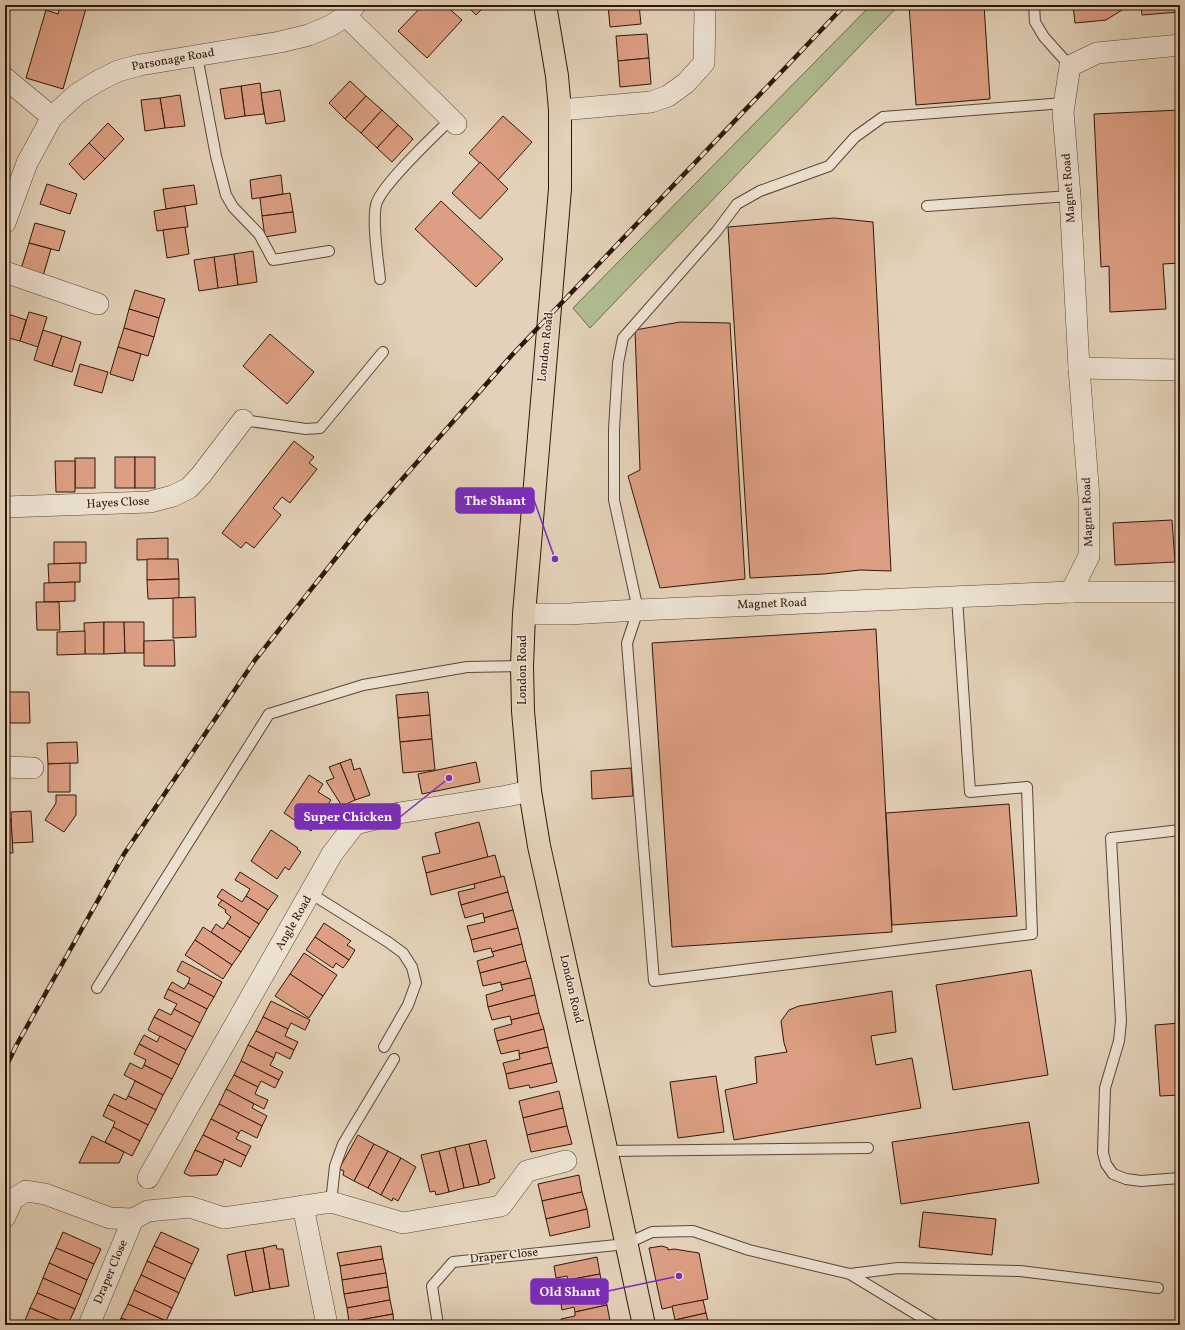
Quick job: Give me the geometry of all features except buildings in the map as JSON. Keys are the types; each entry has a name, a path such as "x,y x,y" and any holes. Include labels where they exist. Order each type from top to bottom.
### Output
{"main road":[{"name":"London Road","path":"545,5 560,110 560,189 524,614 522,711 530,791 539,846 644,1325"}],"street":[{"path":"560,110 651,102 668,96 686,83 704,63 704,5"},
{"name":"Parsonage Road","path":"5,223 27,163 52,117 77,94 98,81 118,71 140,65 280,42 309,35 330,26 350,10 453,122"},
{"path":"1070,66 1097,53 1180,45"},
{"name":"Magnet Road","path":"524,614 569,614 1071,592 1089,556 1089,498 1079,368 1070,196 1062,112 1070,66"},
{"path":"5,78 52,117"},
{"path":"5,272 98,304"},
{"path":"1079,368 1180,370"},
{"name":"Hayes Close","path":"5,507 150,502 173,496 189,488 201,475 243,420"},
{"path":"1071,592 1180,592"},
{"path":"5,768 33,768"},
{"name":"Angle Road","path":"148,1178 332,854 355,824 399,813 530,791"},
{"path":"5,1217 13,1198 26,1191 45,1194 110,1218 133,1219 148,1211 190,1207 224,1218 331,1202 403,1223 501,1206 528,1171 566,1161"},
{"path":"303,1206 327,1325"},
{"name":"Draper Close","path":"89,1325 133,1219"}],"lane":[{"path":"1034,5 1035,22 1044,37 1070,66"},
{"path":"197,56 216,156 226,195 233,207 259,234 273,260 329,250"},
{"path":"957,597 970,792 1027,787 1032,934 654,981 627,642 638,610 614,500 614,429 618,363 623,338 716,232 736,204 760,191 829,166 855,136 883,117 1064,103"},
{"path":"380,279 374,216 376,203 388,184 453,122"},
{"path":"927,206 1070,196"},
{"path":"243,420 306,429 320,428 383,352"},
{"path":"97,988 270,714 363,685 467,667 522,666"},
{"path":"1180,830 1111,838 1121,1021 1119,1041 1105,1088 1103,1153 1106,1164 1113,1174 1126,1180 1142,1181 1180,1178"},
{"path":"310,893 388,942 403,953 412,967 416,983 408,1006 384,1047"},
{"path":"331,1202 335,1166 343,1144 394,1059"},
{"path":"607,1151 868,1148"},
{"name":"Draper Close","path":"438,1325 432,1286 453,1262 626,1244 652,1232 693,1231 749,1250 850,1274"},
{"path":"850,1274 898,1268 1020,1271 1158,1288"},
{"path":"850,1274 934,1325"}],"green space":[{"path":"871,5 899,5 590,328 573,308"}],"railway":[{"path":"5,1069 16,1046 124,854 255,660 366,520 512,355 845,5"}],"place":[{"name":"The Shant","path":"555,559"},
{"name":"Super Chicken","path":"449,778"},
{"name":"Old Shant","path":"679,1276"}]}
